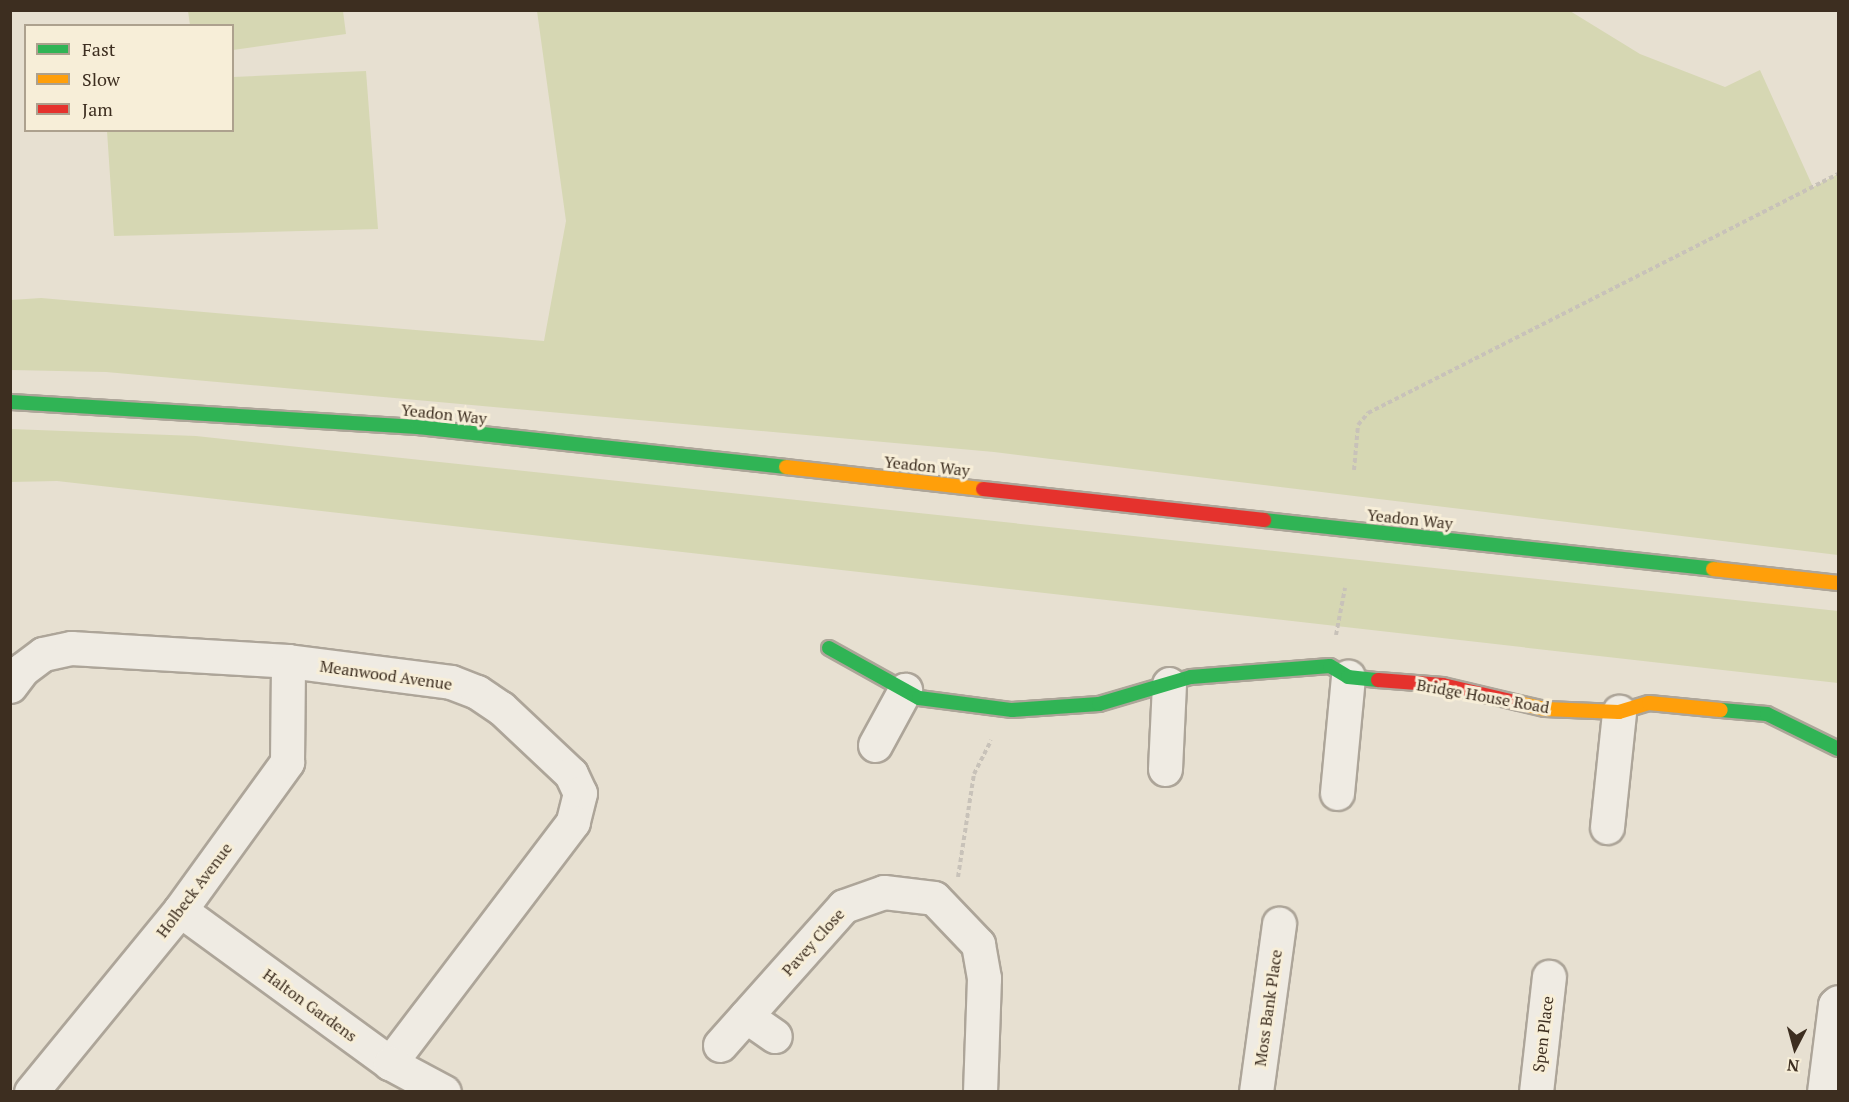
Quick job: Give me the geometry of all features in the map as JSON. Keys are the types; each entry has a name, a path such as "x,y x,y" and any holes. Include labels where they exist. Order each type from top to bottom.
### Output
{"street":[{"name":"Yeadon Way","path":"10,402 418,427 1839,583"},
{"name":"Meanwood Avenue","path":"10,686 23,669 43,654 70,648 288,661 451,682 477,692 501,708 571,774 580,793 573,822 390,1063"},
{"name":"Bridge House Road","path":"829,648 919,698 1012,710 1099,704 1191,677 1234,671 1339,671 1443,685 1545,709 1619,712 1649,703 1767,714 1839,749"},
{"name":"Holbeck Avenue","path":"31,1092 180,910 287,762 288,661"},
{"path":"1337,793 1339,671"},
{"path":"1165,769 1169,684"},
{"path":"875,745 905,690"},
{"path":"1607,827 1619,712"},
{"name":"Pavey Close","path":"720,1045 844,906 884,892 934,898 952,914 978,944 984,978 980,1092"},
{"name":"Halton Gardens","path":"180,910 390,1063 444,1092"},
{"name":"Moss Bank Place","path":"1256,1092 1279,924"},
{"name":"Spen Place","path":"1536,1092 1549,977"},
{"path":"1824,1092 1835,1005 1839,1002"},
{"path":"746,1016 775,1036"}],"path":[{"path":"1354,470 1358,425 1368,413 1839,174"},
{"path":"1339,671 1345,588"},
{"path":"952,914 974,774 985,748 1012,710"}],"green space":[{"path":"188,11 343,11 346,34 234,50 234,24 190,24"},
{"path":"537,11 1570,11 1640,54 1725,87 1760,70 1813,187 1838,174 1838,555 994,452 106,372 11,370 11,300 41,298 544,341 566,221"},
{"path":"366,71 378,229 114,236 107,132 234,132 234,77"},
{"path":"11,429 196,436 1838,611 1838,683 57,481 11,482"}],"traffic: fast":[{"path":"10,402 418,427 786,467"},
{"path":"1264,520 1713,569"},
{"path":"829,648 919,698 1012,710 1099,704 1191,677 1330,666 1348,677 1378,680"},
{"path":"1721,710 1767,714 1838,749"}],"traffic: slow":[{"path":"786,467 983,489"},
{"path":"1713,569 1838,583"},
{"path":"1519,703 1545,709 1619,712 1649,703 1721,710"}],"traffic: jam":[{"path":"983,489 1264,520"},
{"path":"1378,680 1443,685 1519,703"}]}
